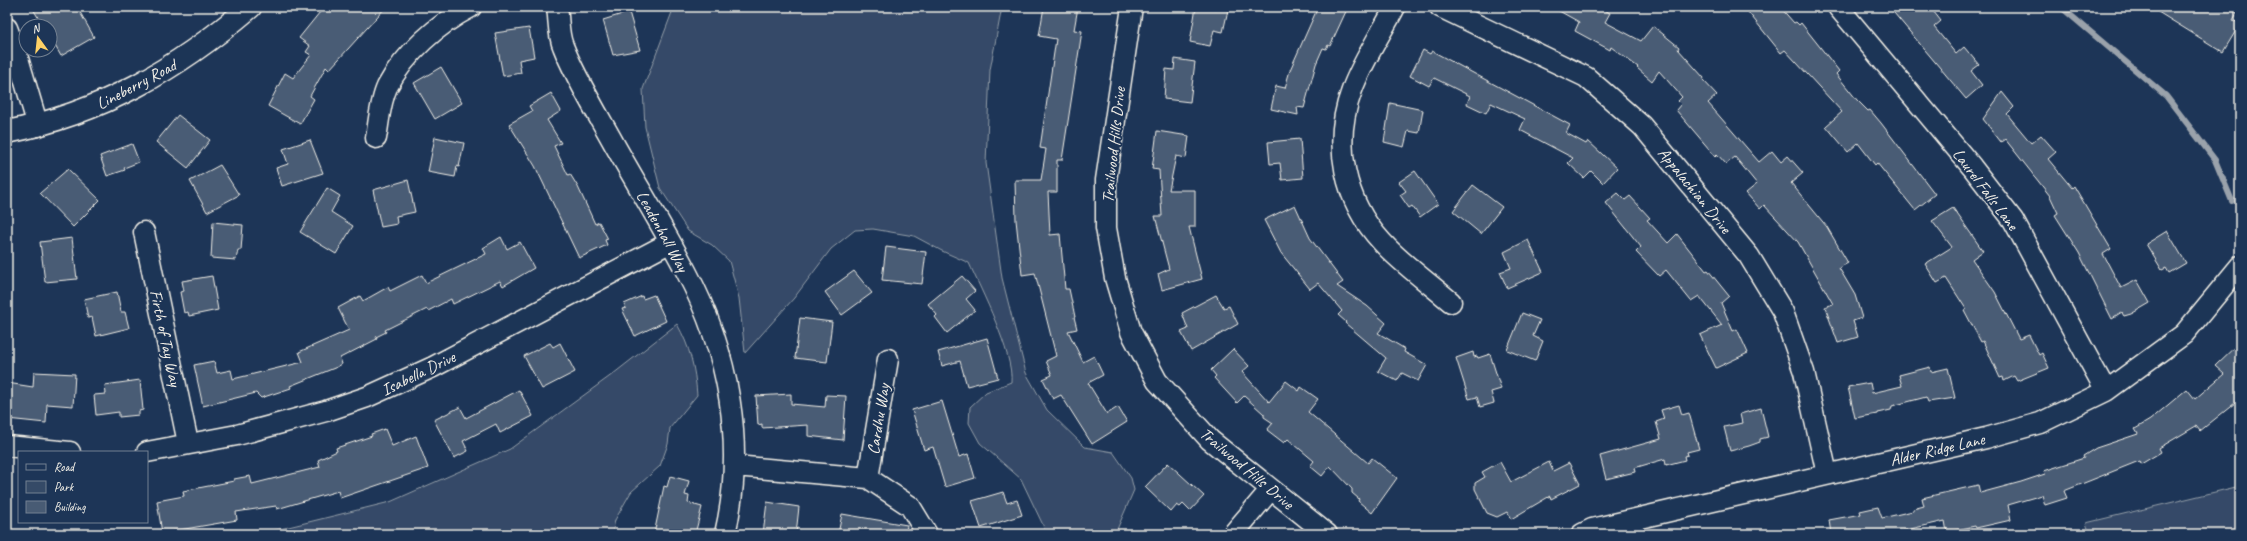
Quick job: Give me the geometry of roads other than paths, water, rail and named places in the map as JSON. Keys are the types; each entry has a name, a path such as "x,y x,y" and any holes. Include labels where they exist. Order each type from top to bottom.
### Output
{"street":[{"name":"Lineberry Road","path":"7,132 38,126 90,108 136,87 196,51 250,7"},
{"path":"376,138 380,111 387,87 407,58 447,21 471,7"},
{"name":"Leadenhall Way","path":"557,7 562,45 594,108 686,271 712,330 725,371 734,427 735,466 725,534"},
{"name":"Trailwood Hills Drive","path":"1132,7 1106,180 1106,228 1115,278 1131,332 1157,381 1210,440 1327,534"},
{"path":"1395,7 1352,90 1341,135 1346,178 1360,214 1382,243 1451,302"},
{"name":"Appalachian Drive","path":"1440,7 1586,77 1642,126 1749,256 1783,312 1804,372 1827,474"},
{"name":"Laurel Falls Lane","path":"1838,7 1972,167 2013,220 2106,391"},
{"path":"7,28 17,55 38,126"},
{"name":"Firth of Tay Way","path":"144,232 188,444"},
{"name":"Isabella Drive","path":"148,452 237,435 326,412 367,397 433,367 669,243"},
{"name":"Alder Ridge Lane","path":"1582,534 1599,528 1986,438 2040,423 2106,391 2184,334 2240,266"},
{"name":"Cardhu Way","path":"868,478 888,359"},
{"path":"7,446 60,451"},
{"path":"735,466 868,478 910,506 927,534"},
{"path":"1233,534 1270,489"}],"waterway":[{"path":"2061,7 2166,96 2215,160 2232,201"}]}
